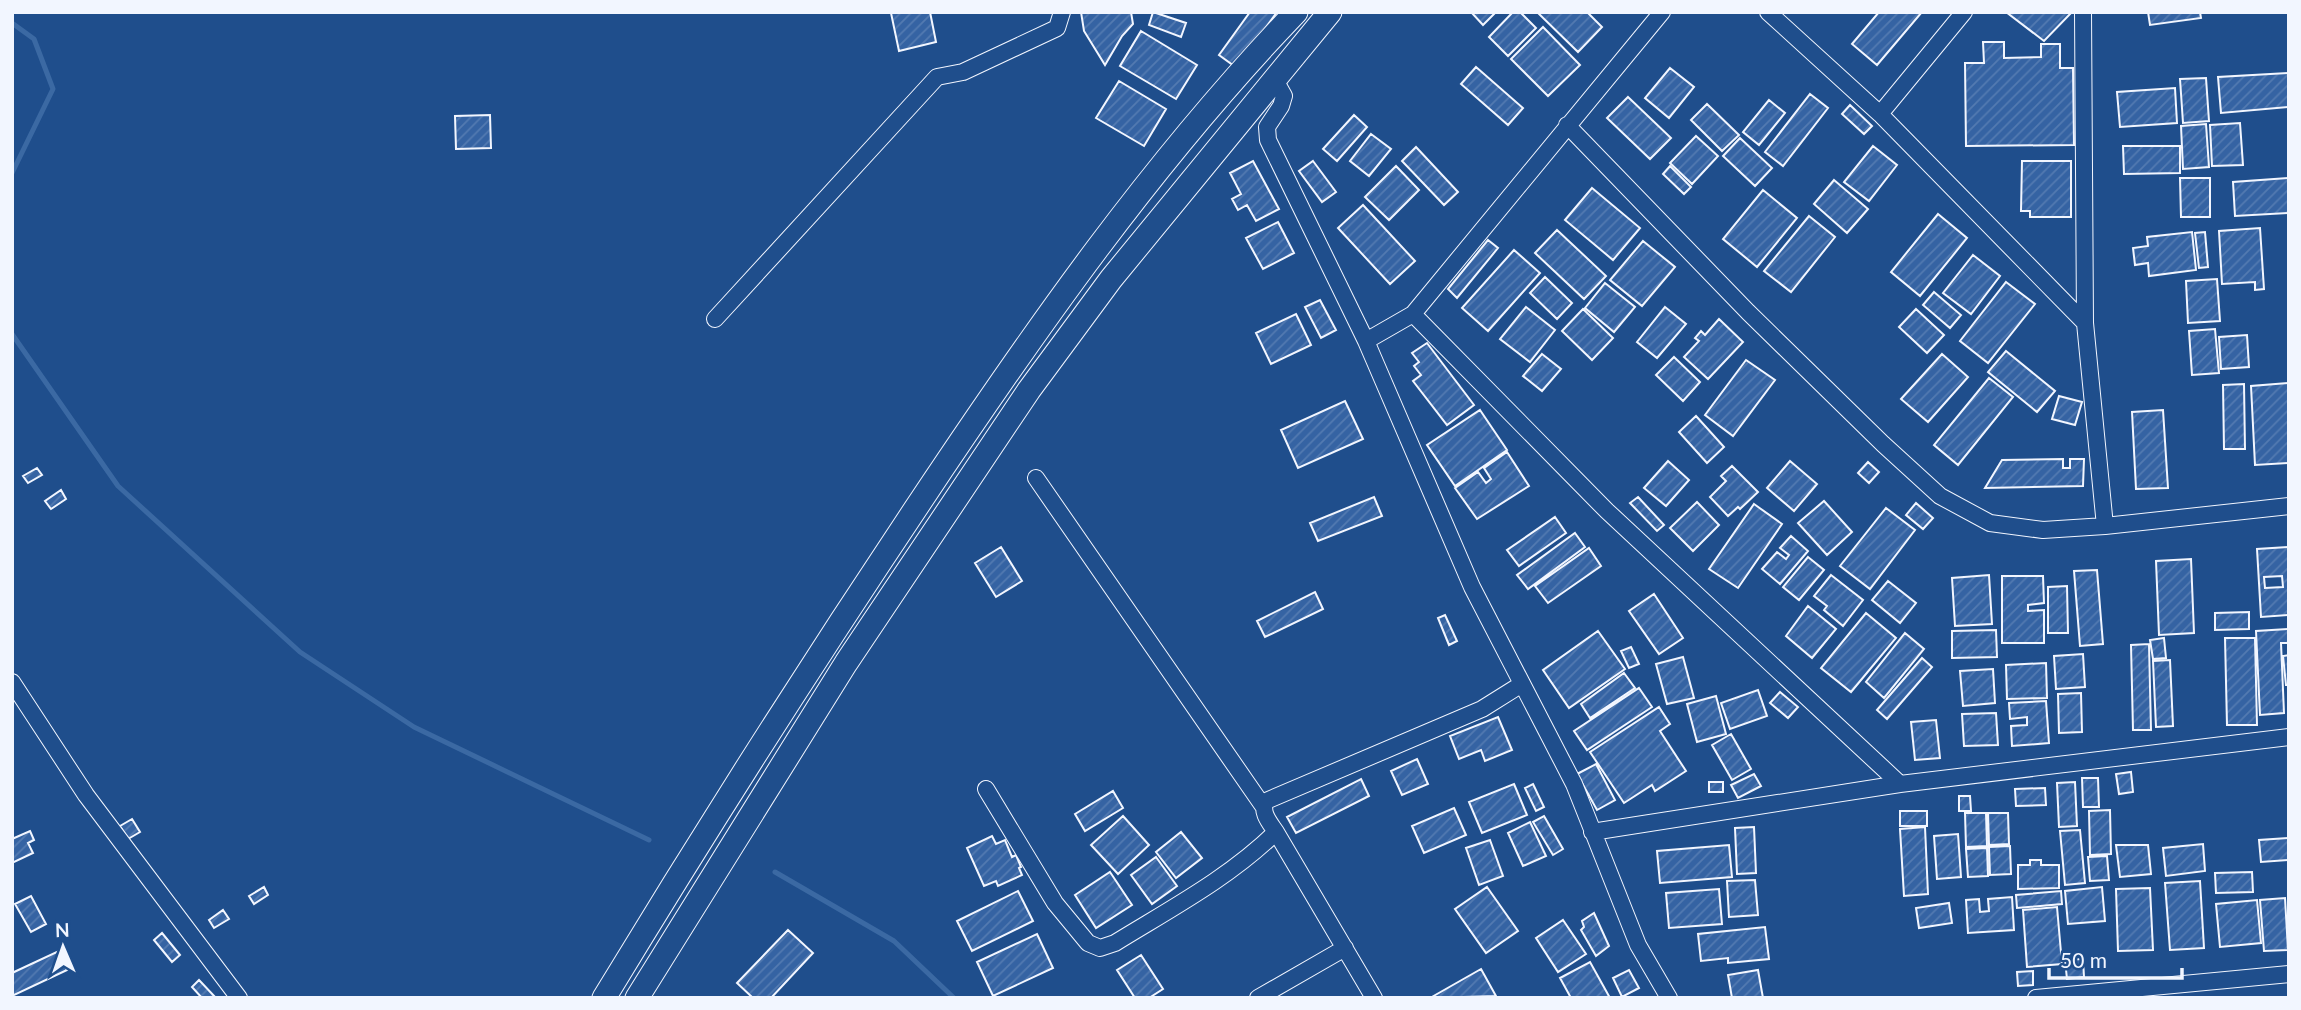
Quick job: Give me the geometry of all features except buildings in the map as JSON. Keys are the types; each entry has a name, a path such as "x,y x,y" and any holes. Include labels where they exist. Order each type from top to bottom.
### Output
{"main road":[{"path":"604,998 822,648 1006,374 1184,137 1296,12"},
{"path":"637,998 846,663 1029,390 1111,279 1330,12"}],"street":[{"path":"715,319 937,77 963,72 1057,28 1062,12"},
{"path":"1366,341 1413,314 1662,12"},
{"path":"1768,12 1881,114 2085,323"},
{"path":"1881,114 1964,12"},
{"path":"2083,12 2085,323 2105,526"},
{"path":"1275,79 1284,96 1281,106 1267,127 1268,140 1366,341 1472,587 1574,784 1638,945 1670,998"},
{"path":"1567,125 1748,312 1883,444 1940,496 1990,523 2043,530 2289,506"},
{"path":"1413,314 1606,511 1900,784"},
{"path":"1036,478 1263,806 1374,998"},
{"path":"12,682 86,795 239,998"},
{"path":"1263,806 1265,801 1482,709 1522,684"},
{"path":"1592,832 1900,784 2289,737"},
{"path":"986,789 1055,902 1088,943 1100,948 1115,943 1220,878 1276,832"},
{"path":"1258,998 1345,948"},
{"path":"2036,998 2289,974"}],"waterway":[{"path":"12,23 34,39 53,89 12,173"},
{"path":"12,334 118,486 300,652 414,727 649,840"},
{"path":"775,872 894,941 954,998"}]}
